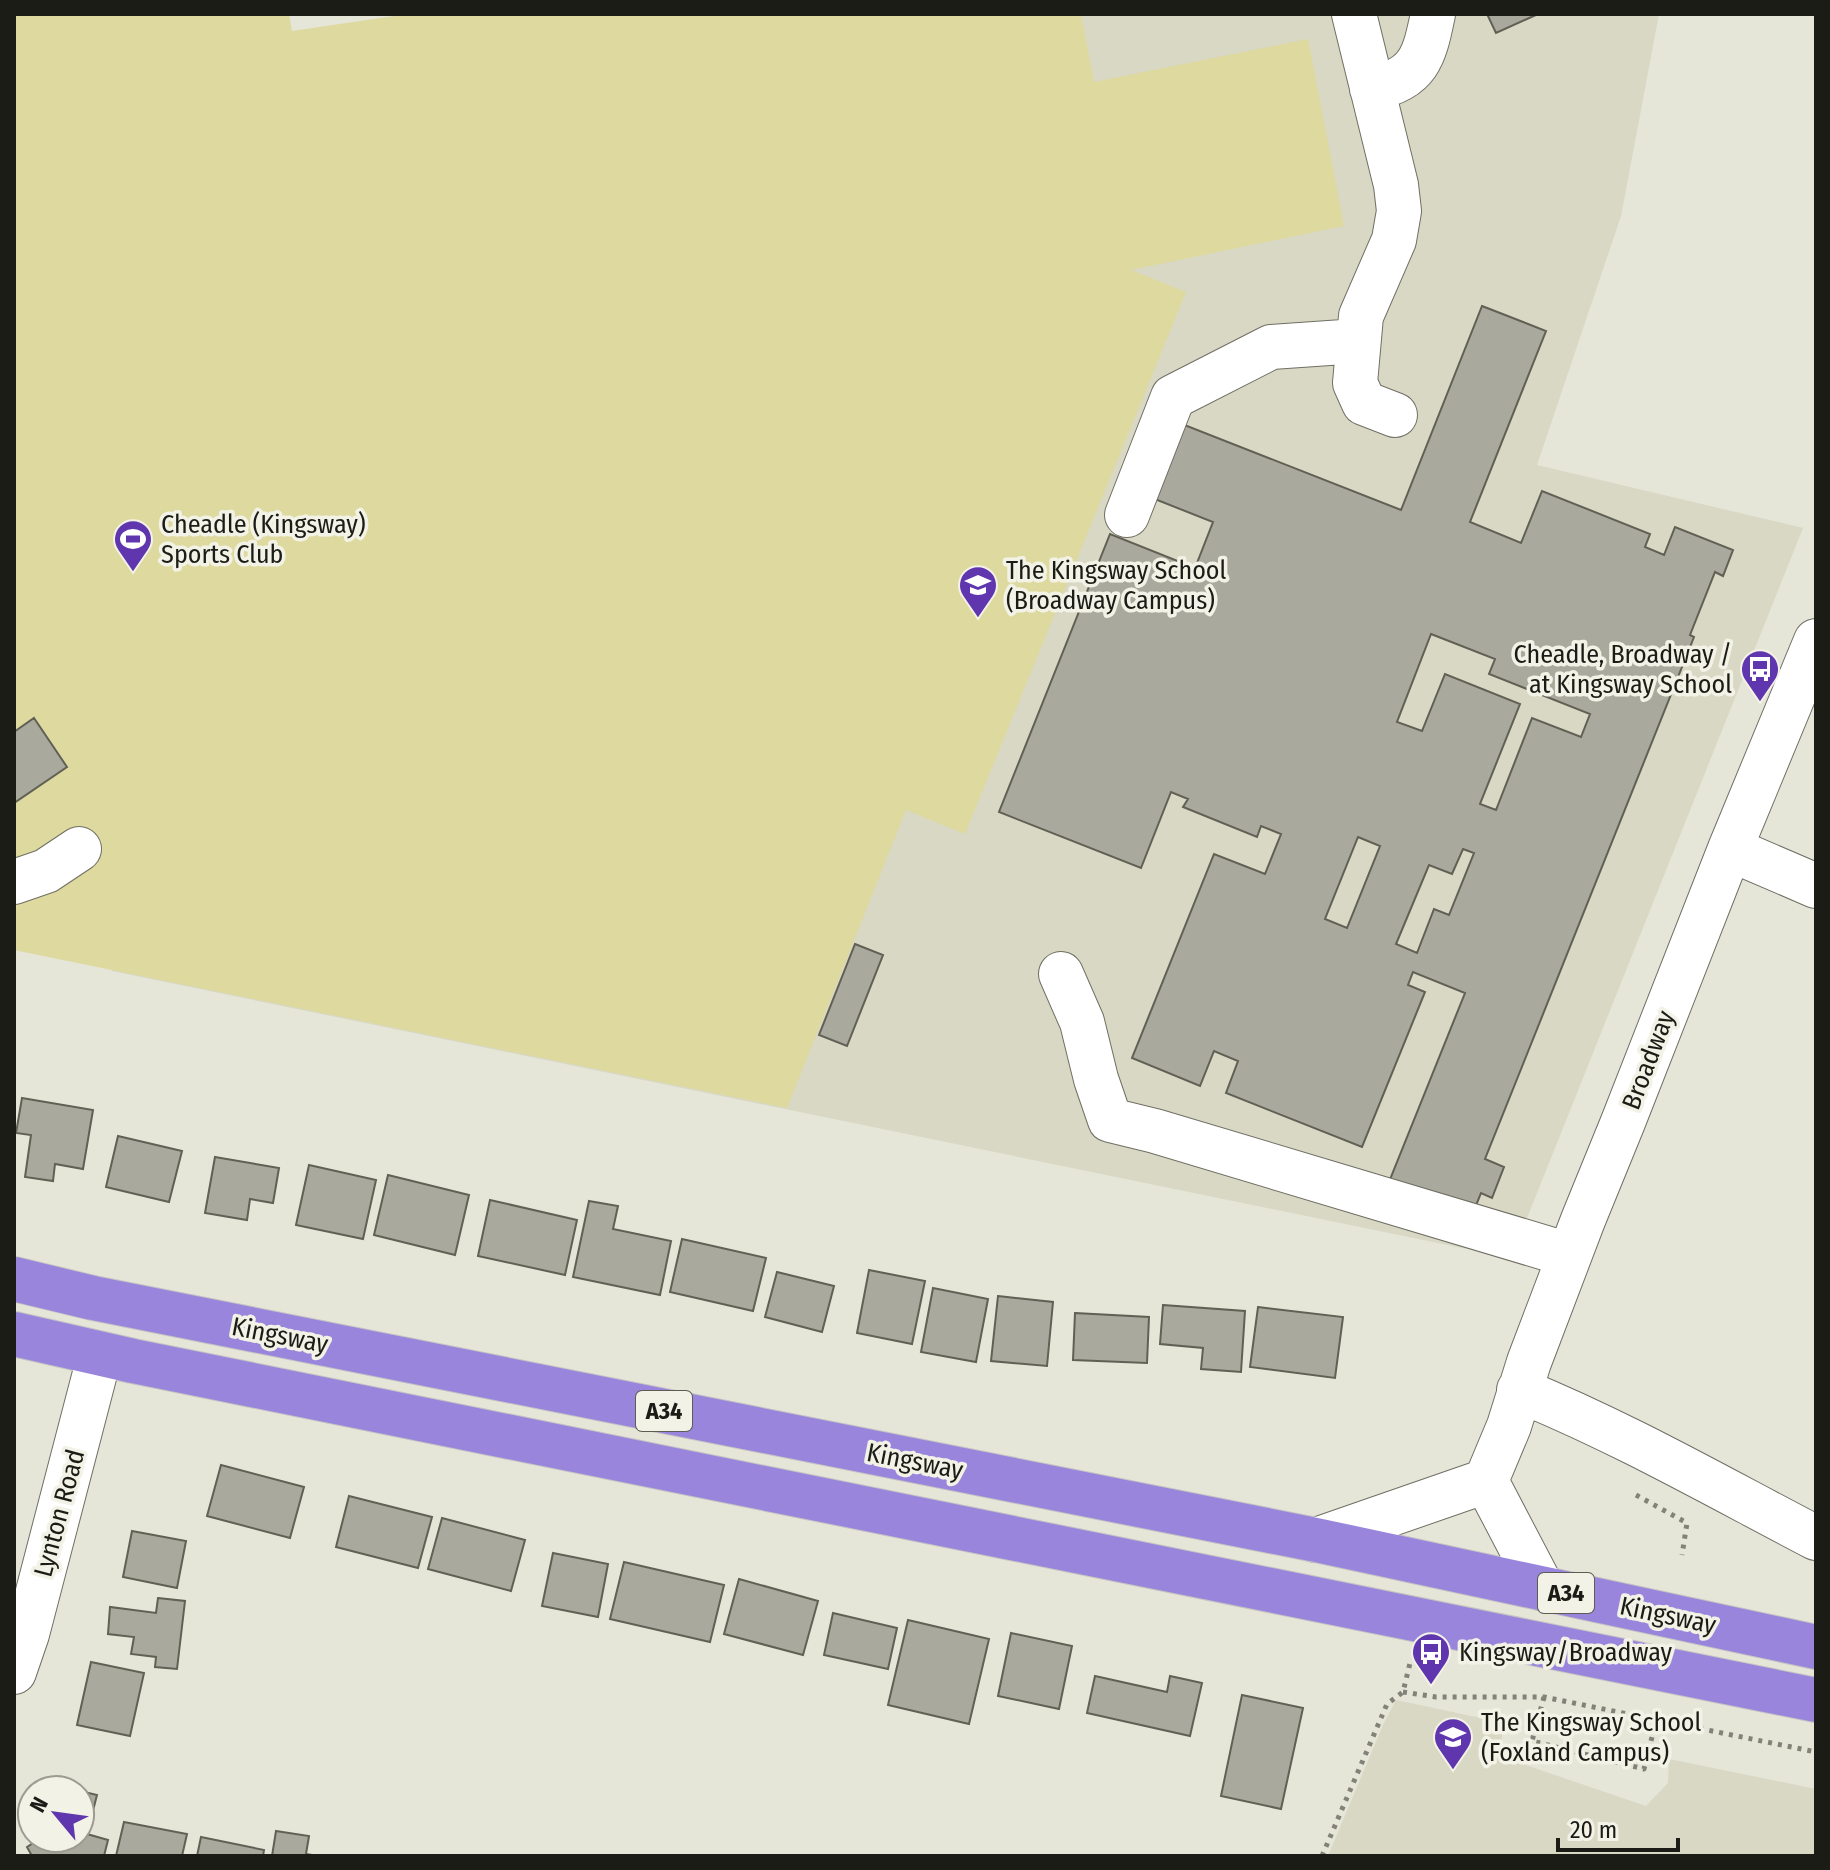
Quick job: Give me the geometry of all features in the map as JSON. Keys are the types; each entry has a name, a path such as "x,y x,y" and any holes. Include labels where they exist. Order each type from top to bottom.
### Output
{"highway":[{"name":"Kingsway","path":"14,1279 93,1298 1316,1540 1816,1647"},
{"name":"Kingsway","path":"14,1334 100,1354 1816,1700"}],"street":[{"path":"1354,14 1396,185 1399,211 1394,240 1361,316 1355,383 1364,403 1395,415"},
{"path":"1372,89 1393,84 1413,70 1427,45 1433,14"},
{"path":"1127,515 1173,397 1271,347 1358,341"},
{"name":"Broadway","path":"1486,1481 1509,1426 1519,1390 1569,1255 1816,641"},
{"path":"14,882 46,871 79,849"},
{"path":"1730,849 1816,886"},
{"path":"1061,974 1082,1022 1110,1120 1569,1255"},
{"name":"Lynton Road","path":"14,1672 27,1634 100,1354"},
{"path":"1519,1390 1571,1411 1656,1453 1816,1538"},
{"path":"1316,1540 1486,1481 1542,1588"}],"path":[{"path":"1632,1493 1687,1523 1682,1555"},
{"path":"1322,1856 1387,1704 1403,1692 1436,1697 1544,1697 1816,1752"},
{"path":"1544,1697 1532,1741 1644,1769 1654,1729"}],"shaded area":[{"path":"289,14 292,31 408,14 1081,14 1094,82 1308,39 1344,226 1131,270 1186,292 965,834 906,810 787,1108 14,950 14,16"},
{"name":"The Kingsway School (Broadway Campus)","path":"408,14 1659,14 1621,216 1537,465 1803,528 1511,1258 112,971"},
{"name":"The Kingsway School (Foxland Campus)","path":"1396,1700 1504,1723 1499,1756 1646,1806 1668,1783 1669,1759 1816,1789 1816,1856 1328,1856"}],"building":[{"path":"1487,14 1538,14 1496,33"},
{"path":"1482,306 1546,331 1470,522 1521,543 1542,491 1650,534 1645,547 1664,555 1675,527 1733,550 1723,576 1715,572 1690,635 1694,637 1485,1159 1504,1167 1492,1198 1481,1193 1470,1220 1387,1187 1465,993 1413,972 1408,985 1425,992 1362,1147 1226,1093 1238,1061 1214,1051 1200,1086 1132,1058 1214,854 1265,874 1281,834 1261,826 1257,837 1183,807 1188,799 1171,792 1141,868 999,812 1110,534 1195,568 1213,522 1147,496 1177,422 1401,510","holes":["1431,634 1495,659 1489,674 1590,714 1581,737 1532,718 1496,810 1480,804 1520,704 1445,674 1422,731 1397,722","1358,837 1380,846 1347,928 1325,919","1463,849 1474,853 1449,915 1434,909 1417,953 1396,944 1429,865 1452,874"]},
{"path":"34,718 67,767 14,803 14,732"},
{"path":"855,944 883,955 847,1046 819,1035"},
{"path":"22,1098 93,1110 83,1169 55,1164 53,1181 25,1177 31,1135 16,1133"},
{"path":"118,1136 182,1151 169,1202 106,1187"},
{"path":"215,1157 279,1168 273,1203 250,1199 247,1220 205,1213"},
{"path":"309,1165 376,1180 363,1239 296,1225"},
{"path":"388,1175 469,1195 455,1255 374,1235"},
{"path":"490,1200 577,1220 565,1275 478,1256"},
{"path":"589,1201 618,1206 613,1229 671,1241 660,1295 573,1277"},
{"path":"682,1239 766,1258 753,1311 670,1292"},
{"path":"869,1270 925,1281 912,1344 857,1333"},
{"path":"777,1272 834,1286 822,1332 765,1317"},
{"path":"933,1288 988,1299 976,1362 921,1352"},
{"path":"998,1296 1053,1302 1047,1366 991,1361"},
{"path":"1163,1305 1245,1311 1241,1372 1201,1369 1203,1348 1160,1344"},
{"path":"1258,1307 1343,1317 1335,1378 1250,1367"},
{"path":"1075,1313 1149,1317 1147,1363 1073,1360"},
{"path":"221,1465 304,1487 290,1538 207,1516"},
{"path":"349,1496 432,1517 418,1568 336,1547"},
{"path":"442,1518 525,1540 511,1591 428,1569"},
{"path":"132,1531 186,1541 177,1588 123,1577"},
{"path":"553,1553 608,1564 598,1617 542,1606"},
{"path":"624,1562 724,1585 710,1642 610,1619"},
{"path":"739,1579 818,1601 803,1655 724,1634"},
{"path":"158,1598 185,1601 177,1669 155,1667 156,1657 131,1654 134,1637 108,1634 110,1607 156,1613"},
{"path":"833,1613 897,1628 888,1669 824,1655"},
{"path":"908,1620 989,1639 969,1724 888,1705"},
{"path":"1011,1633 1072,1646 1059,1709 998,1696"},
{"path":"91,1662 144,1673 130,1736 77,1725"},
{"path":"1095,1676 1167,1692 1170,1676 1202,1683 1190,1736 1087,1713"},
{"path":"1242,1695 1303,1708 1281,1809 1221,1796"},
{"path":"124,1822 187,1834 182,1856 116,1856"},
{"path":"276,1831 309,1836 306,1854 318,1856 272,1856"},
{"path":"96,1837 108,1840 104,1856 32,1856 96,1854"},
{"path":"201,1837 264,1850 263,1856 197,1856"}],"place":[{"name":"Cheadle (Kingsway) Sports Club","path":"133,573"},
{"name":"The Kingsway School (Broadway Campus)","path":"978,619"},
{"name":"Cheadle, Broadway / at Kingsway School","path":"1760,703"},
{"name":"Kingsway/Broadway","path":"1431,1686"},
{"name":"The Kingsway School (Foxland Campus)","path":"1453,1771"}]}
